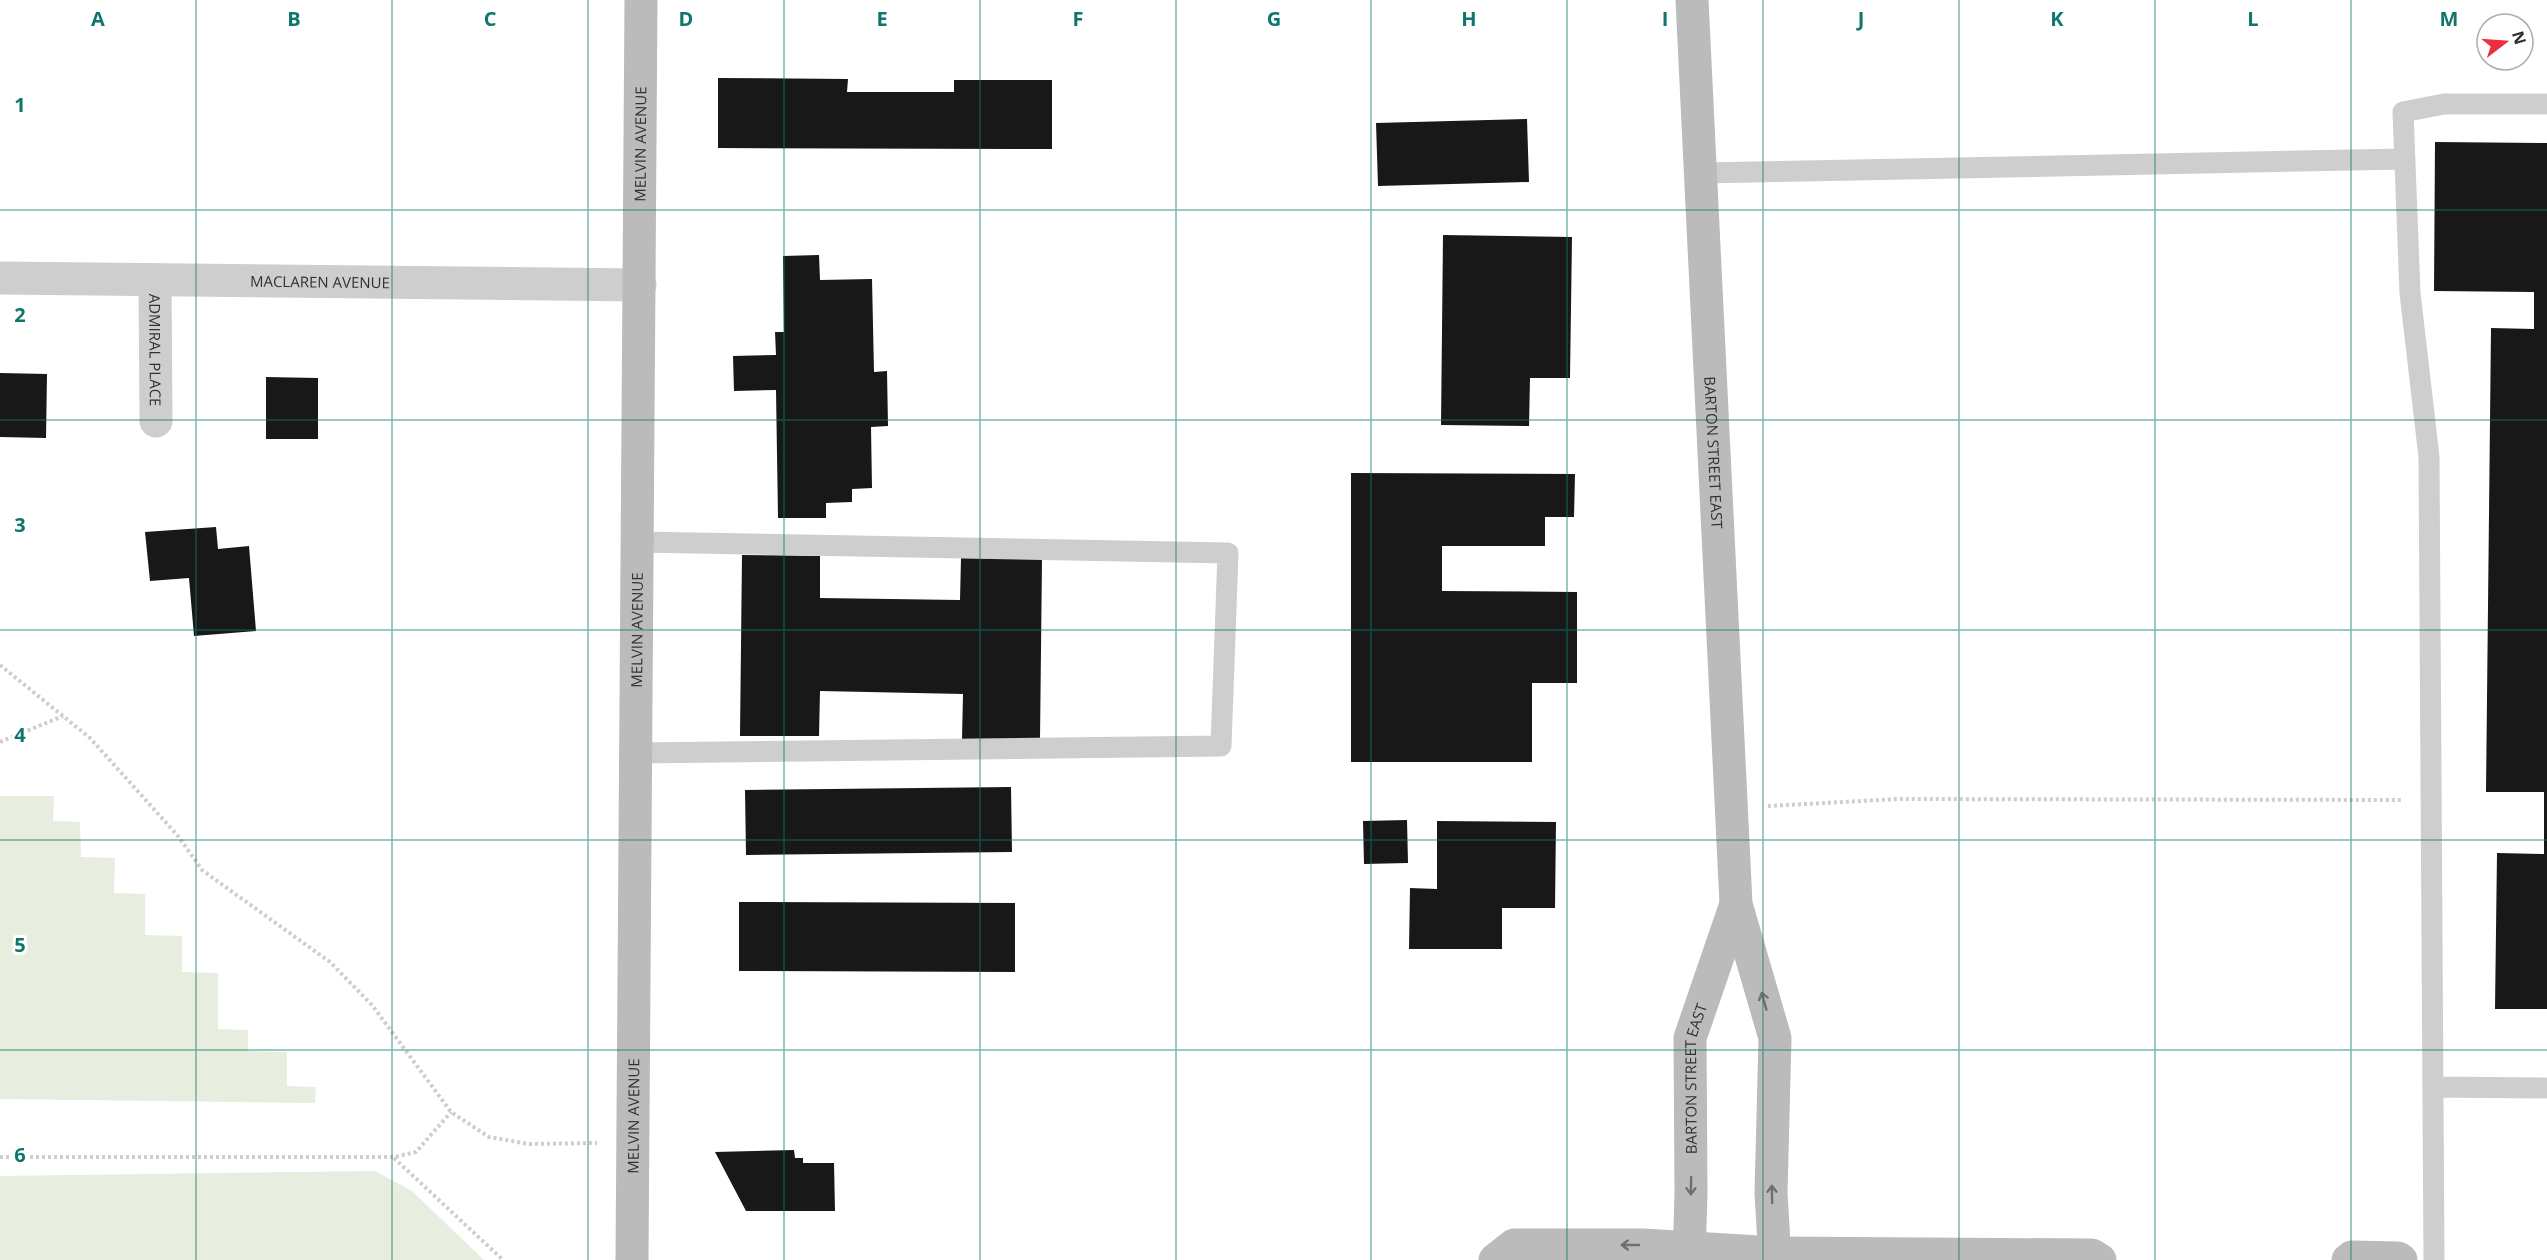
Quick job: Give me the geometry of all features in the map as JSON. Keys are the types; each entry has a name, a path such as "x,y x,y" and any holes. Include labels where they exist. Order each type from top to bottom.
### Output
{"main road":[{"name":"MELVIN AVENUE","path":"632,1260 631,1141 640,285 640,0"},
{"name":"BARTON STREET EAST","path":"1692,0 1736,904 1775,1038 1772,1192 1775,1256"},
{"name":"BARTON STREET EAST","path":"1689,1254 1690,1038 1736,904"},
{"path":"1495,1260 1514,1245 1775,1256 2092,1255 2100,1260"},
{"path":"2348,1260 2352,1257 2398,1258 2401,1260"}],"street":[{"name":"MACLAREN AVENUE","path":"0,278 640,285"},
{"name":"ADMIRAL PLACE","path":"154,280 156,421"}],"lane":[{"path":"2434,1260 2428,457 2410,293 2403,112 2444,104 2547,104"},
{"path":"1702,173 2405,159"},
{"path":"635,753 1221,746 1228,553 638,542"},
{"path":"2433,1087 2547,1088"}],"path":[{"path":"0,665 90,738 178,836 202,870 330,962 372,1005 450,1112 489,1137 529,1144 631,1141"},
{"path":"0,742 63,716"},
{"path":"1732,809 1795,803 1898,799 2408,800 2431,795"},
{"path":"0,1157 394,1157 416,1152 450,1112"},
{"path":"394,1157 503,1260"}],"green space":[{"path":"0,796 54,796 53,821 80,822 81,857 115,858 114,893 145,894 145,935 182,936 182,972 218,973 218,1029 248,1030 248,1051 287,1052 287,1086 316,1087 315,1103 0,1099"},
{"path":"375,1171 412,1191 484,1260 0,1260 0,1176"}],"building":[{"path":"718,78 848,79 847,92 954,92 954,80 1052,80 1052,149 718,148"},
{"path":"1527,119 1529,182 1378,186 1376,123"},
{"path":"2435,142 2547,143 2547,1009 2495,1009 2497,853 2544,854 2544,792 2486,792 2491,328 2534,329 2534,292 2434,291"},
{"path":"1443,235 1572,237 1570,378 1530,378 1529,426 1441,425"},
{"path":"819,255 820,280 872,279 874,372 887,371 888,426 871,427 872,488 852,489 852,502 826,503 826,518 778,518 776,390 734,391 733,356 776,355 775,332 784,332 783,256"},
{"path":"0,373 47,374 46,438 0,437"},
{"path":"266,377 318,378 318,439 266,439"},
{"path":"1351,473 1575,474 1574,517 1545,517 1545,546 1442,546 1442,591 1577,592 1577,683 1532,683 1532,762 1351,762"},
{"path":"216,527 218,549 249,546 256,631 194,636 189,578 150,581 145,532"},
{"path":"742,555 820,556 820,598 960,600 961,558 1042,559 1040,739 962,739 963,694 820,691 819,736 740,736"},
{"path":"1011,787 1012,852 746,855 745,790"},
{"path":"1407,820 1408,863 1364,864 1363,821"},
{"path":"1437,821 1556,822 1555,908 1502,908 1502,949 1409,949 1410,888 1437,889"},
{"path":"739,902 1015,903 1015,972 739,971"},
{"path":"794,1150 795,1158 803,1158 803,1163 834,1163 835,1211 746,1211 715,1152"}]}
